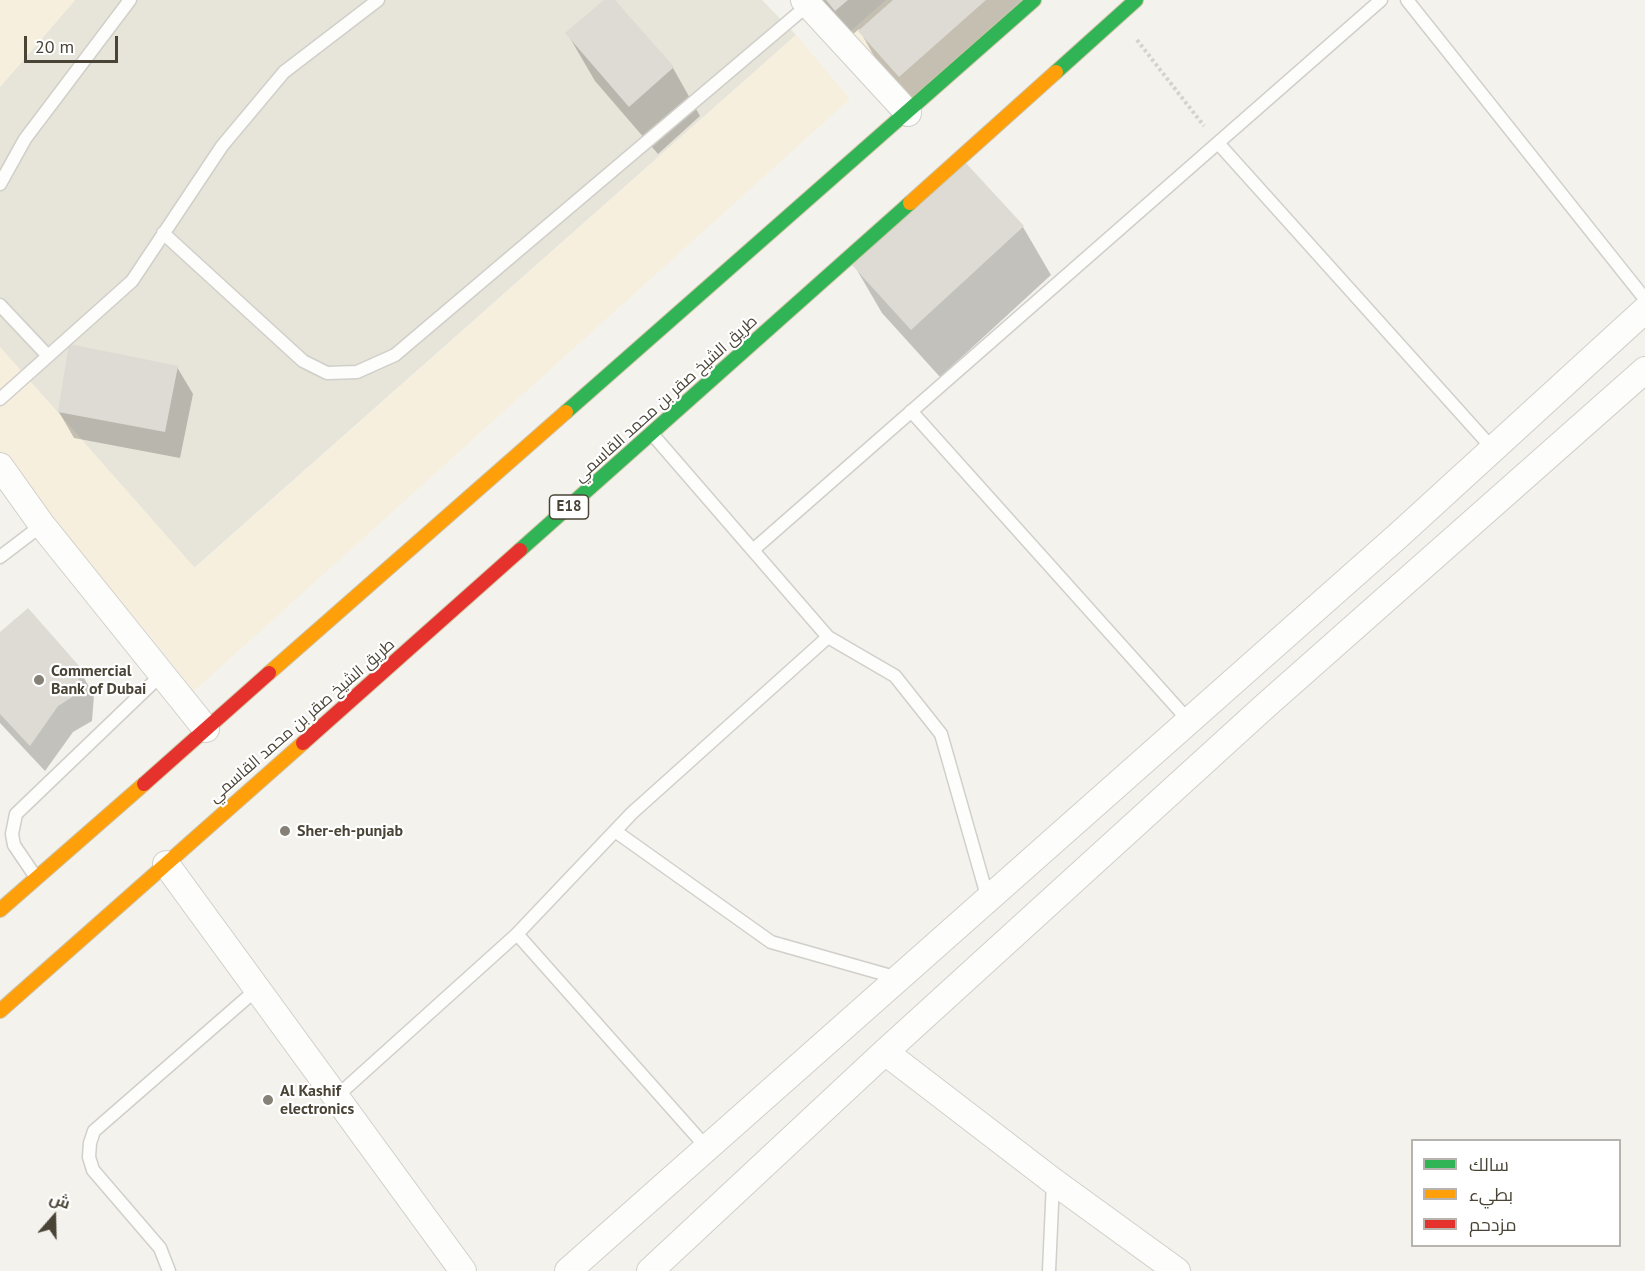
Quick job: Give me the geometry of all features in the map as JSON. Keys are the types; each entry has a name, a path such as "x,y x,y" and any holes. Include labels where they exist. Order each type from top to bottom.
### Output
{"highway":[{"path":"0,910 1034,0"},
{"name":"طريق الشيخ صقر بن محمد القاسمي","path":"0,1011 652,434 1136,0"}],"street":[{"path":"806,2 908,113"},
{"path":"568,1271 1189,721 1645,310"},
{"path":"650,1271 885,1052 1273,699 1645,370"},
{"path":"0,466 42,525 206,729"},
{"path":"166,864 463,1271"},
{"path":"885,1052 1053,1181 1177,1271"}],"lane":[{"path":"0,184 24,140 130,0"},
{"path":"0,399 132,281 222,146 284,72 378,0"},
{"path":"753,550 1381,0"},
{"path":"1407,0 1645,299"},
{"path":"163,233 303,361 327,373 357,372 395,356 806,2"},
{"path":"1218,143 1493,448"},
{"path":"0,305 48,356"},
{"path":"911,411 1189,721"},
{"path":"652,434 828,636 896,676 941,734 988,898"},
{"path":"0,556 42,525"},
{"path":"336,1097 517,934 615,831 828,636"},
{"path":"37,878 14,844 12,834 16,814 162,674"},
{"path":"615,831 771,942 898,978"},
{"path":"517,934 707,1148"},
{"path":"169,1271 160,1248 93,1170 89,1157 90,1143 94,1131 257,989"},
{"path":"1049,1271 1053,1181"}],"path":[{"path":"1118,16 1218,143"}],"shaded area":[{"path":"0,0 75,0 0,87"},
{"path":"75,0 762,0 796,35 194,568 0,347 0,87"},
{"path":"805,0 886,0 841,40"},
{"path":"886,0 1020,0 902,110 841,40"},
{"path":"796,35 850,99 194,691 138,621 0,466 0,347 195,568"}],"building":[{"path":"604,0 615,0 674,67 629,107 565,33"},
{"path":"826,0 848,0 835,11"},
{"path":"893,0 986,0 899,77 858,31"},
{"path":"965,162 1024,226 911,330 852,265"},
{"path":"69,344 178,366 165,432 58,412"},
{"name":"Commercial Bank of Dubai","path":"28,608 80,667 77,694 58,706 30,746 0,714 0,632"}],"traffic: fast":[{"path":"566,412 1034,0"},
{"path":"1056,72 1136,0"},
{"path":"520,550 910,203"}],"traffic: slow":[{"path":"910,203 1056,72"},
{"path":"269,673 566,412"},
{"path":"0,1011 303,743"},
{"path":"0,910 144,784"}],"traffic: jam":[{"path":"303,743 520,550"},
{"path":"144,784 269,673"}],"place":[{"name":"Commercial Bank of Dubai","path":"39,680"},
{"name":"Sher-eh-punjab","path":"285,831"},
{"name":"Al Kashif electronics","path":"268,1100"}]}
